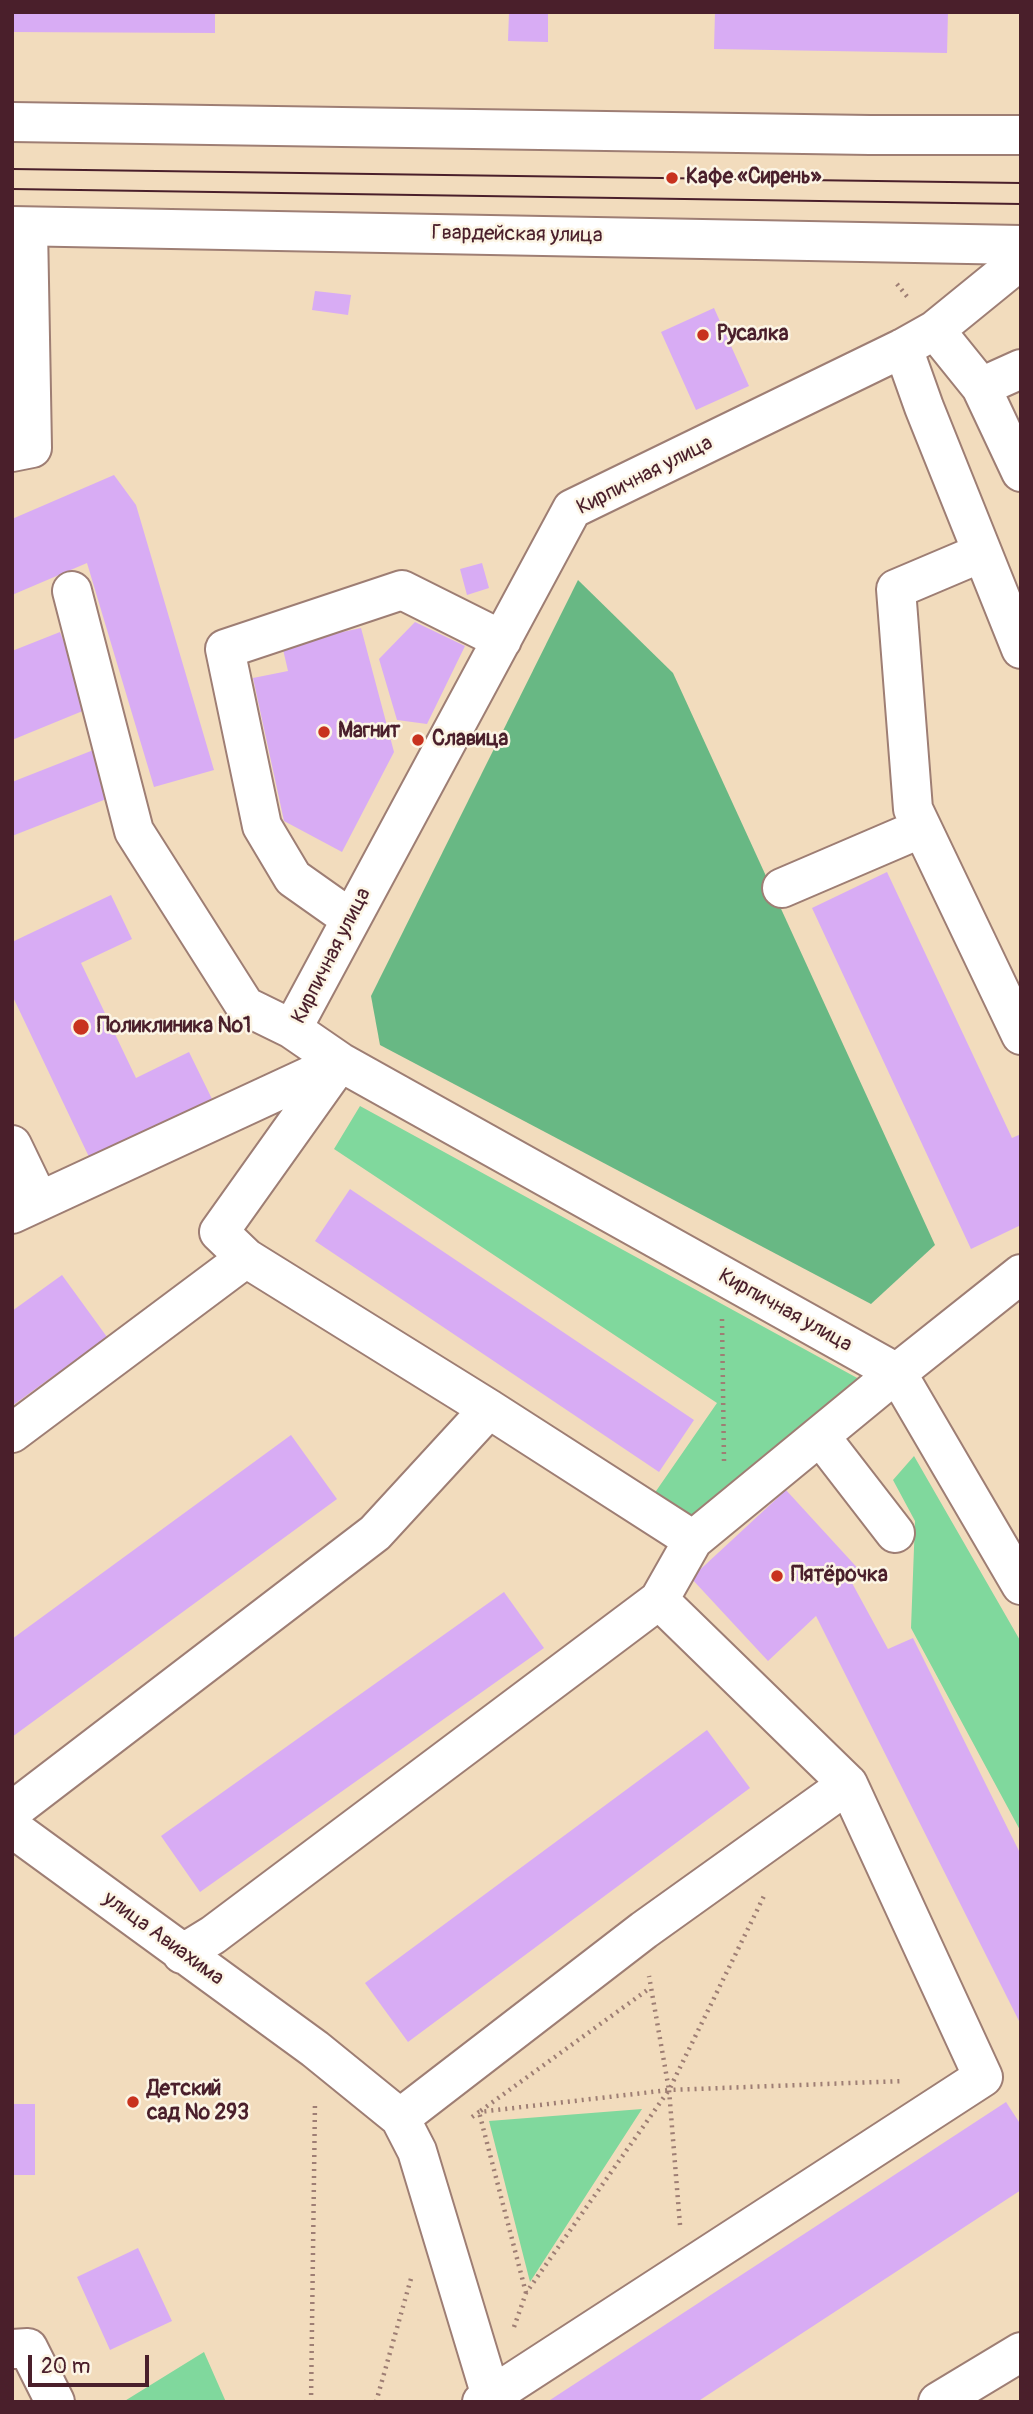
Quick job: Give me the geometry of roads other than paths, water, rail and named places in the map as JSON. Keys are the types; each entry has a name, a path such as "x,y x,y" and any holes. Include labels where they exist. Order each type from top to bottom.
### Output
{"street":[{"path":"12,122 1021,135"},
{"path":"12,452 32,448 20,227"},
{"name":"Гвардейская улица","path":"20,227 1021,245"},
{"name":"Кирпичная улица","path":"897,1373 340,1062 292,1029 572,509 919,339 1021,260"},
{"path":"919,339 981,387 1021,472"},
{"path":"919,339 981,554 1021,649"},
{"path":"981,387 1021,369"},
{"path":"981,554 896,589 913,809 1021,1035"},
{"path":"351,919 293,878 262,826 225,649 402,590 502,640"},
{"path":"72,591 134,831 245,1006 292,1029"},
{"path":"782,888 922,828"},
{"path":"12,1145 26,1207 340,1062"},
{"path":"340,1062 219,1233 246,1258 693,1540"},
{"path":"12,1433 246,1258"},
{"path":"182,1954 213,1935 659,1600 693,1540 1021,1274"},
{"path":"897,1373 1021,1586"},
{"path":"12,1811 375,1533 489,1409"},
{"path":"820,1436 895,1533"},
{"path":"659,1600 848,1784 983,2077 486,2399 417,2151 400,2118 644,1930 848,1784"},
{"name":"улица Авиахима","path":"12,1828 315,2049 400,2118"},
{"path":"12,2349 28,2348 55,2402"},
{"path":"938,2402 1021,2352"}],"tram line":[{"path":"12,169 1021,183"},
{"path":"12,189 1021,204"}],"place":[{"name":"Кафе «Сирень»","path":"672,178"},
{"name":"Русалка","path":"703,335"},
{"name":"Магнит","path":"324,732"},
{"name":"Славица","path":"418,740"},
{"name":"Поликлиника №1","path":"81,1027"},
{"name":"Пятёрочка","path":"777,1576"},
{"name":"Детский сад № 293","path":"133,2102"}]}
